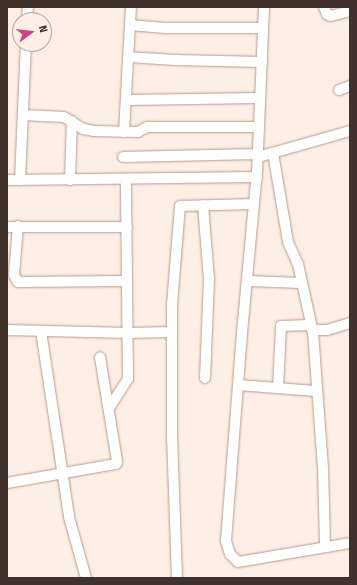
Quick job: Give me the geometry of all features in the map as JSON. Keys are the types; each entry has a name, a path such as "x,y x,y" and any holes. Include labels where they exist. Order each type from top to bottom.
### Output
{"street":[{"path":"124,132 131,7"},
{"path":"264,7 257,177 238,385 226,541 230,554 235,560 242,562 350,542"},
{"path":"324,7 327,14 331,16 350,12"},
{"path":"130,25 168,28 263,28"},
{"path":"20,180 26,52"},
{"path":"128,57 175,60 262,62"},
{"path":"339,90 350,86"},
{"path":"126,100 260,98"},
{"path":"23,115 64,117 88,130 124,132 138,132 148,127 259,127"},
{"path":"70,180 72,121"},
{"path":"123,157 258,155 273,153 350,132"},
{"path":"273,153 288,242 296,260 312,328 323,468 325,546"},
{"path":"7,180 257,177"},
{"path":"109,408 128,379 126,179"},
{"path":"177,578 172,438 172,305 180,206 254,204"},
{"path":"203,205 209,279 205,378"},
{"path":"7,226 127,227"},
{"path":"18,226 14,275 18,282 128,281"},
{"path":"247,282 302,283"},
{"path":"278,388 280,328 283,325 327,330 350,323"},
{"path":"7,330 128,334 172,332"},
{"path":"41,331 69,517 86,578"},
{"path":"7,483 116,464 117,461 100,357"},
{"path":"238,385 316,391"}]}
